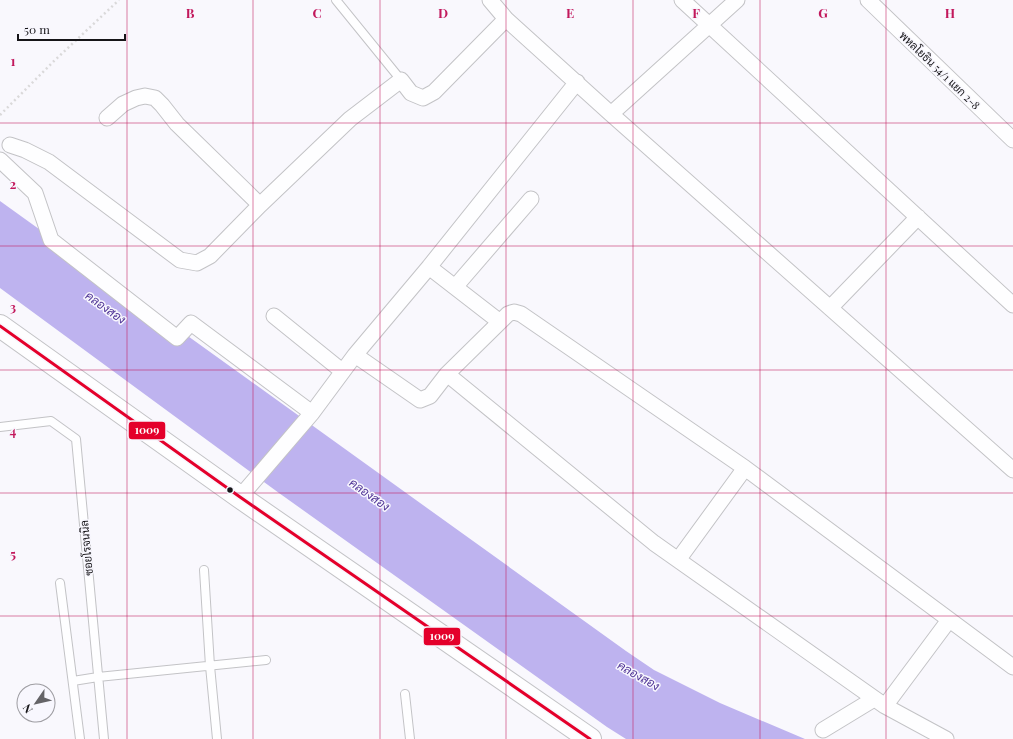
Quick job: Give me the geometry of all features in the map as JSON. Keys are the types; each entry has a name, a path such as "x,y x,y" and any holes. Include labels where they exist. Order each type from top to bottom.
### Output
{"street":[{"path":"490,0 506,19 611,114 1013,470"},
{"path":"682,0 1013,305"},
{"path":"611,114 737,0"},
{"name":"พหลโยธิน 54/1 แยก 2-8","path":"868,0 1013,140"},
{"path":"10,145 25,150 49,162 180,260 198,263 210,256 260,205 350,119 401,80 411,93 423,98 434,92 506,19"},
{"path":"245,490 312,413 342,371 429,267 577,82"},
{"path":"106,118 123,104 136,98 146,96 155,98 162,104 177,124 260,205"},
{"path":"0,160 35,193 52,240 177,338 191,324 312,413"},
{"path":"455,287 531,199"},
{"path":"830,308 918,217"},
{"path":"429,267 500,322"},
{"path":"355,355 420,400 430,396 447,374 508,314 514,312 521,314 745,468 1013,667"},
{"path":"274,316 342,371"},
{"path":"0,326 245,490 590,739"},
{"path":"447,374 654,543 880,702 946,739"},
{"path":"678,560 745,468"},
{"path":"823,730 880,702 949,620"}],"lane":[{"path":"336,0 401,80"},
{"name":"ซอยโรจนนิล","path":"0,427 51,421 76,439 104,739"},
{"path":"204,570 210,666 217,739"},
{"path":"60,583 80,739"},
{"path":"73,681 98,677 266,660"},
{"path":"405,694 410,739"}],"path":[{"path":"0,115 54,61 120,0"}],"water":[{"name":"คลองสอง","path":"0,201 654,670 720,703 805,739 626,739 607,727 279,493 0,288"}],"transit line":[{"name":"1009","path":"0,326 240,497 590,739"}]}
